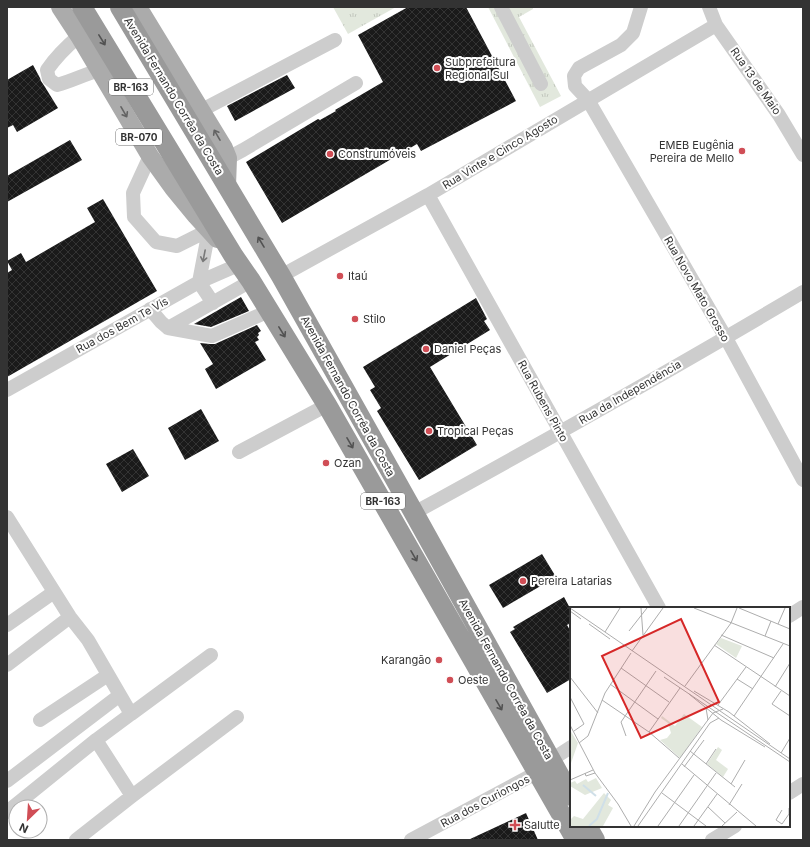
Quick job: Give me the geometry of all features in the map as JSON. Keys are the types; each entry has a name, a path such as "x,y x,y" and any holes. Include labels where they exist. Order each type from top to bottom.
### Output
{"highway":[{"name":"Avenida Fernando Corrêa da Costa","path":"82,7 235,260 251,281 327,405 544,766 570,795"},
{"name":"Avenida Fernando Corrêa da Costa","path":"120,7 281,276 414,514 544,766 570,826"},
{"name":"Avenida Fernando Corrêa da Costa","path":"570,827 576,840"},
{"path":"588,827 595,840"}],"main road":[{"name":"Avenida Fernando Corrêa da Costa","path":"60,7 100,70 150,156 173,188 235,260"},
{"name":"Avenida Fernando Corrêa da Costa","path":"142,11 224,148 228,158 227,186"}],"street":[{"path":"501,7 541,84"},
{"name":"Rua Novo Mato Grosso","path":"641,7 633,33 621,45 579,68 574,76 575,86 588,100 726,338 803,480"},
{"name":"Rua 13 de Maio","path":"709,7 716,24 779,115 803,155"},
{"name":"Rua Vinte e Cinco Agosto","path":"281,276 428,195 716,24"},
{"path":"79,36 65,48 46,70 49,79 57,85 82,75 100,70"},
{"path":"202,110 335,40"},
{"path":"228,158 356,83"},
{"path":"150,156 133,193 134,217 156,242 177,246 209,230"},
{"name":"Rua Rubens Pinto","path":"428,195 658,607"},
{"path":"209,230 199,282 213,303"},
{"name":"Rua dos Bem Te Vis","path":"7,390 199,282 235,260"},
{"path":"168,328 251,281"},
{"name":"Rua da Independência","path":"414,514 726,338 803,292"},
{"path":"150,309 168,328 212,336 269,311"},
{"path":"239,452 327,405"},
{"path":"7,517 70,617 88,640 131,714"},
{"path":"7,625 54,592"},
{"path":"790,615 803,607"},
{"path":"7,665 70,617"},
{"path":"7,812 96,740 211,655"},
{"path":"40,720 108,675"},
{"path":"7,781 120,695"},
{"path":"76,840 237,717"},
{"path":"96,740 132,796"},
{"name":"Rua dos Curiongos","path":"411,840 544,766 570,748"},
{"path":"790,792 803,784"},
{"path":"712,840 733,827"}],"green space":[{"path":"333,7 396,7 348,34"},
{"path":"488,7 533,7 533,9 519,17 561,96 540,107"}],"building":[{"path":"408,7 466,7 516,101 421,151 417,144 282,223 246,162 318,119 320,120 336,111 335,110 383,82 358,35"},
{"path":"33,65 58,108 17,132 13,125 7,128 7,80"},
{"path":"287,75 295,88 235,121 227,106"},
{"path":"70,140 82,160 7,202 7,176"},
{"path":"103,199 157,291 7,377 7,273 12,270 7,261 21,253 26,262 95,222 87,208"},
{"path":"241,297 249,311 211,327 194,324"},
{"path":"476,298 487,319 484,321 490,330 430,367 477,445 419,480 377,411 381,408 370,390 375,387 363,367"},
{"path":"257,325 261,331 258,333 259,335 257,337 259,340 255,342 266,360 216,389 205,369 213,364 200,343 215,344"},
{"path":"201,409 219,441 185,460 168,428"},
{"path":"133,449 149,476 122,492 106,464"},
{"name":"Pereira Latarias","path":"542,554 556,577 503,608 489,585"},
{"path":"564,597 570,608 570,624 567,625 570,630 570,680 547,693 510,632 515,629 513,627"},
{"name":"Salutte","path":"526,813 538,840 468,840"}],"place":[{"name":"Subprefeitura Regional Sul","path":"437,68"},
{"name":"EMEB Eugênia Pereira de Mello","path":"742,151"},
{"name":"Construmóveis","path":"330,154"},
{"name":"Itaú","path":"340,276"},
{"name":"Stilo","path":"355,319"},
{"name":"Daniel Peças","path":"426,349"},
{"name":"Tropical Peças","path":"429,431"},
{"name":"Ozan","path":"326,463"},
{"name":"Pereira Latarias","path":"523,581"},
{"name":"Karangão","path":"439,660"},
{"name":"Oeste","path":"450,680"},
{"name":"Salutte","path":"515,825"}]}
